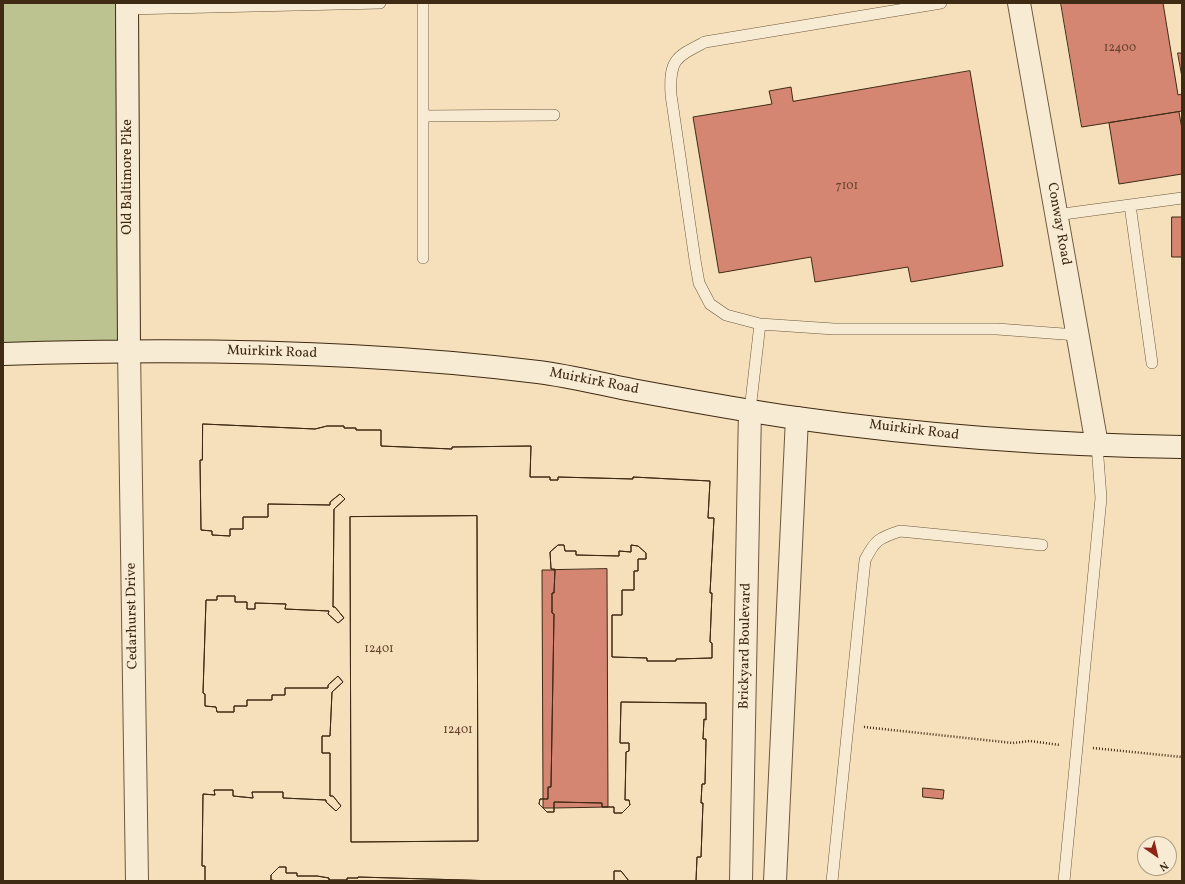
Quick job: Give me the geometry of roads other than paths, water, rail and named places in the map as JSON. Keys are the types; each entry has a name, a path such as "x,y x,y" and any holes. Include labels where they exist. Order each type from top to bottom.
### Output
{"street":[{"name":"Conway Road","path":"1019,3 1097,446"},
{"name":"Old Baltimore Pike","path":"127,6 129,350"},
{"name":"Muirkirk Road","path":"3,354 129,350 256,352 456,362 543,372 797,418 976,439 1097,446 1182,447"},
{"name":"Cedarhurst Drive","path":"129,350 137,881"},
{"name":"Brickyard Boulevard","path":"741,881 750,410"},
{"path":"775,881 797,418"}],"lane":[{"path":"127,6 380,3"},
{"path":"423,3 423,258"},
{"path":"941,3 705,42 680,55 670,74 671,95 699,283 710,304 726,315 760,324 834,329 997,329 1078,335"},
{"path":"424,116 554,115"},
{"path":"1056,215 1182,198"},
{"path":"1130,205 1152,363"},
{"path":"750,410 760,324"},
{"path":"1064,881 1101,498 1097,446"},
{"path":"832,881 865,560 872,544 885,536 900,531 1042,545"}]}
